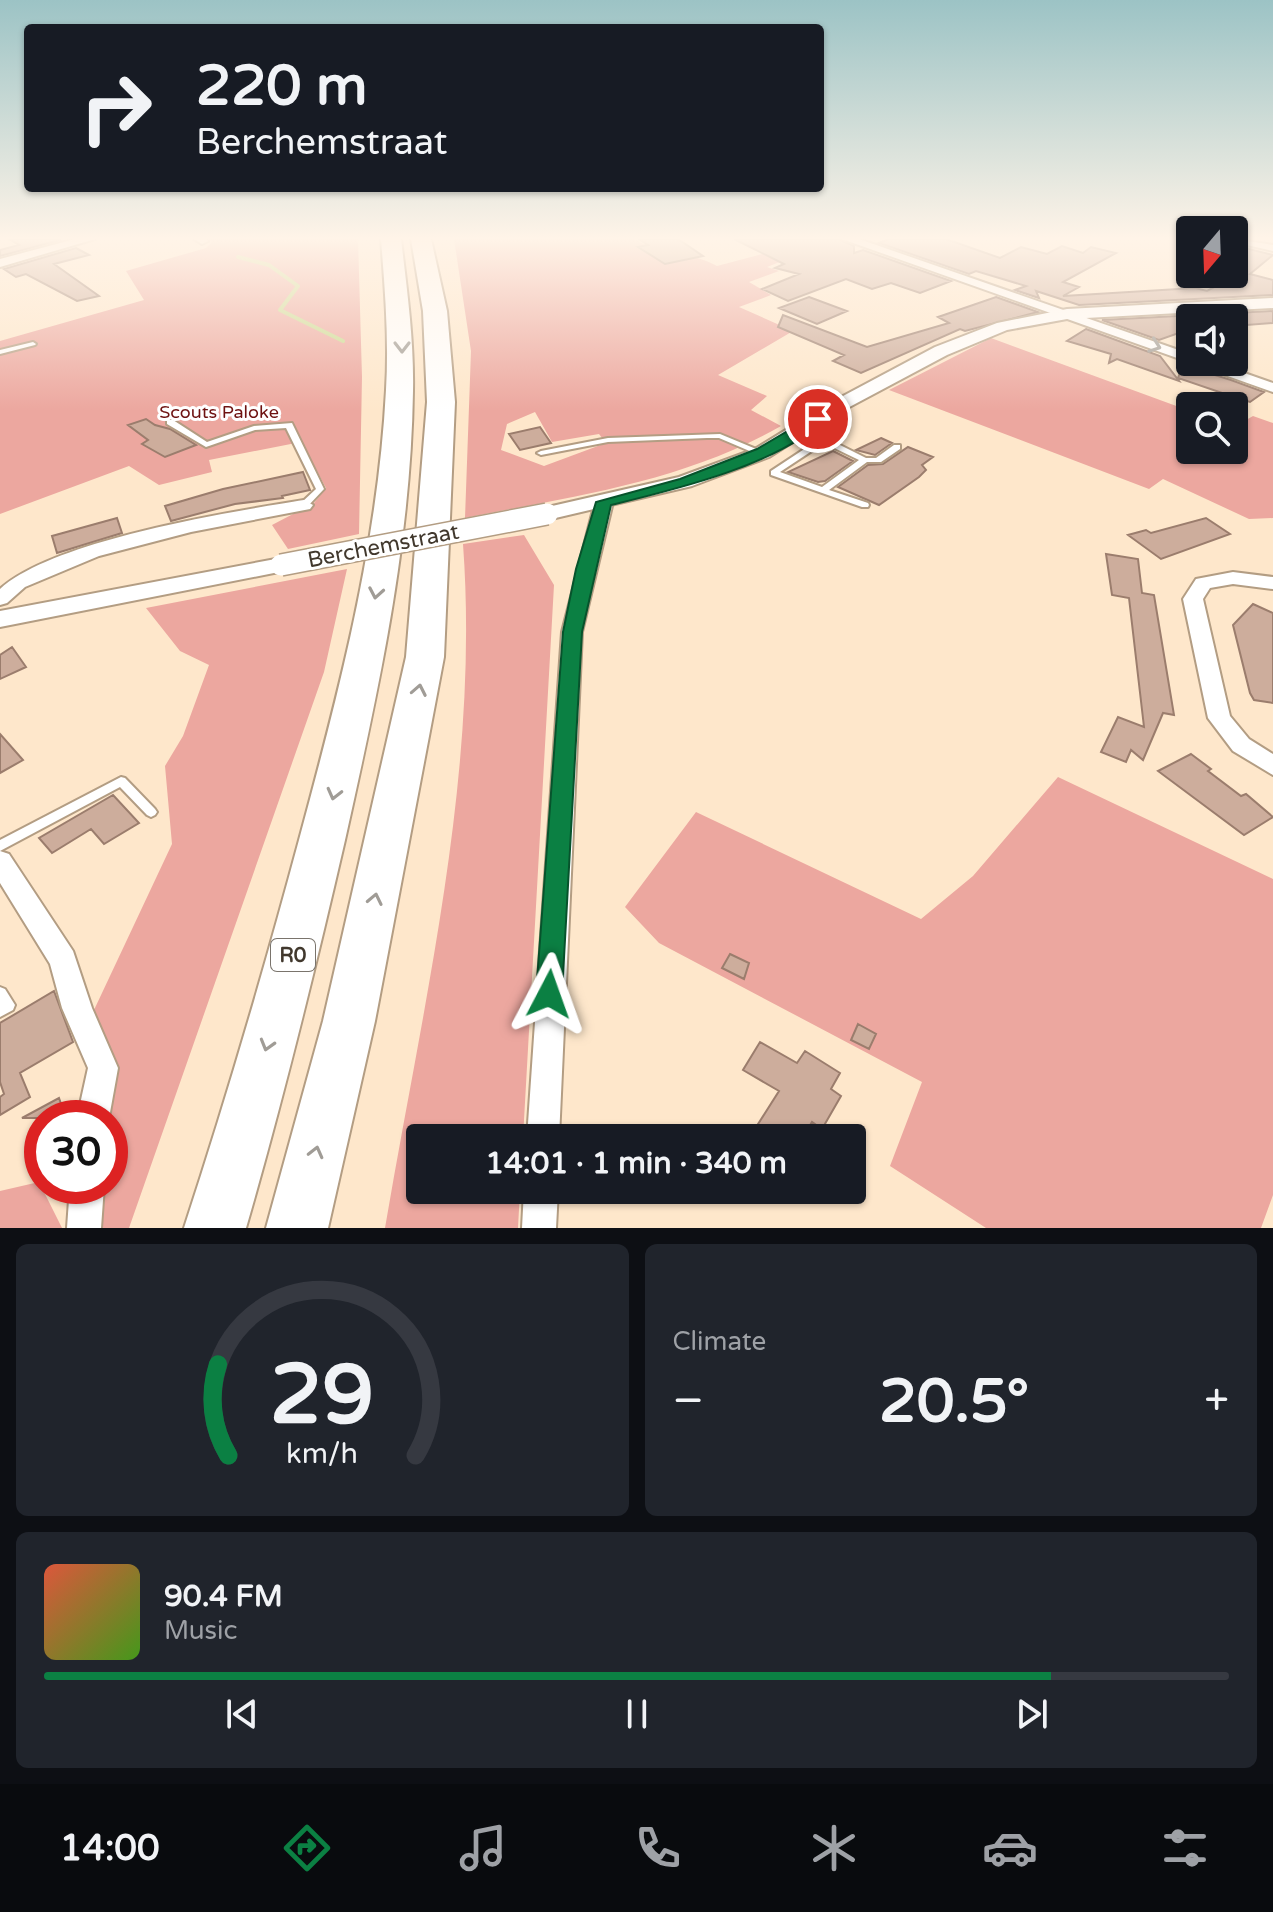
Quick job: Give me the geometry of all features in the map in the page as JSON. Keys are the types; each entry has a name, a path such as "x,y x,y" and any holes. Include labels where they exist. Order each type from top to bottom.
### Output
{"highway":[{"name":"R0","path":"215,1215 303,918 352,718 383,552 401,403 405,296"},
{"name":"R0","path":"297,1228 349,1021 425,657 441,441 439,344 425,296"}],"street":[{"path":"1015,296 1176,354"},
{"name":"Berchemstraat","path":"0,619 547,514 685,482 762,453 834,408 941,351 1003,326 1067,314 1273,303"},
{"path":"1239,376 1273,388"},
{"path":"544,1124 572,632 584,569 604,502"},
{"path":"0,599 26,575 106,550 195,525 304,505"},
{"path":"1273,583 1233,578 1203,583 1193,599 1219,718 1241,745 1273,766"},
{"path":"0,861 63,960 77,1008 103,1068 97,1100"},
{"path":"84,1228 86,1204"},
{"path":"539,1228 540,1204"}],"lane":[{"path":"0,352 33,344"},
{"path":"170,422 206,445 254,428 289,425 320,489 304,505"},
{"path":"803,430 865,460 878,460 897,447"},
{"path":"541,453 608,440 707,436 720,436 762,453"},
{"path":"824,440 774,473 865,505"},
{"path":"823,490 865,460"},
{"path":"0,846 121,781 151,812"},
{"path":"0,994 8,1005 0,1010"}],"green space":[{"name":"Scouts Paloke","path":"142,296 360,296 362,377 359,534 288,549 272,525 314,503 326,488 301,442 209,460 212,472 159,485 129,466 0,514 0,341 144,300"},
{"path":"463,296 768,296 739,307 793,331 718,375 767,396 751,410 781,426 706,461 667,474 587,494 465,518 471,351","holes":["535,412 552,442 599,434 606,443 544,466 501,450 507,424"]},
{"path":"991,338 1176,406 1176,464 1248,464 1248,419 1253,416 1273,423 1273,518 1249,519 1163,479 1149,489 889,390"},
{"path":"524,535 554,585 524,1124 406,1124 406,1204 519,1204 518,1228 385,1228 431,973 456,802 466,630 463,544"},
{"path":"347,569 324,672 129,1228 93,1228 96,1204 128,1204 128,1100 107,1100 94,1010 172,844 165,766 183,736 209,665 180,651 146,608"},
{"path":"1058,777 1273,879 1273,1195 1261,1228 986,1228 890,1166 922,1082 659,943 625,907 696,812 921,919 973,876"},
{"path":"24,1185 24,1204 50,1204 62,1228 0,1228 0,1191"}],"building":[{"path":"68,296 98,296 77,301"},
{"path":"778,296 800,296 788,301"},
{"path":"1052,296 1248,296 1079,305"},
{"path":"809,297 847,311 817,324 779,308"},
{"path":"996,297 1038,312 965,331 960,329 861,373 833,361 844,355 778,327 783,315 867,347 949,323 938,317"},
{"path":"1273,311 1273,323 1248,325 1248,312"},
{"path":"1176,316 1176,334 1159,340 1102,320"},
{"path":"1086,329 1160,356 1179,381 1117,359 1109,363 1111,354 1067,341"},
{"path":"1218,376 1264,392 1250,402 1248,392 1219,392 1178,378"},
{"path":"146,419 196,445 165,457 142,444 148,440 128,425"},
{"path":"540,427 551,443 520,450 509,434"},
{"path":"881,438 892,443 875,455 856,450"},
{"path":"908,447 933,457 922,465 926,470 919,477 879,505 838,487 868,465 883,464"},
{"path":"833,451 853,461 825,481 818,482 788,472"},
{"path":"303,472 310,490 283,498 235,504 171,521 165,506 223,489"},
{"path":"117,518 122,533 57,553 52,536"},
{"path":"1206,518 1230,534 1161,559 1128,535 1146,530 1151,533"},
{"path":"1106,554 1138,559 1142,593 1154,595 1174,715 1163,713 1143,760 1131,750 1126,762 1101,752 1118,717 1144,727 1129,598 1112,595"},
{"path":"1253,604 1273,613 1273,703 1254,700 1250,693 1233,625"},
{"path":"12,647 26,667 0,679 0,655"},
{"path":"0,734 23,760 0,773"},
{"path":"1191,754 1211,769 1208,771 1241,796 1246,794 1273,817 1244,835 1158,771"},
{"path":"113,795 139,823 104,844 91,829 52,853 39,838"},
{"path":"730,954 749,963 744,979 722,968"},
{"path":"54,991 73,1042 20,1073 30,1097 0,1115 0,1097 4,1094 0,1082 0,1023"},
{"path":"858,1024 876,1034 869,1049 851,1040"},
{"path":"760,1042 797,1063 805,1051 840,1073 831,1089 841,1096 825,1124 758,1124 779,1091 743,1070"}],"waterway":[{"path":"290,296 280,310 343,341"}],"route":[{"path":"549,994 572,632 584,569 604,502 685,482 762,453 818,419"}]}
